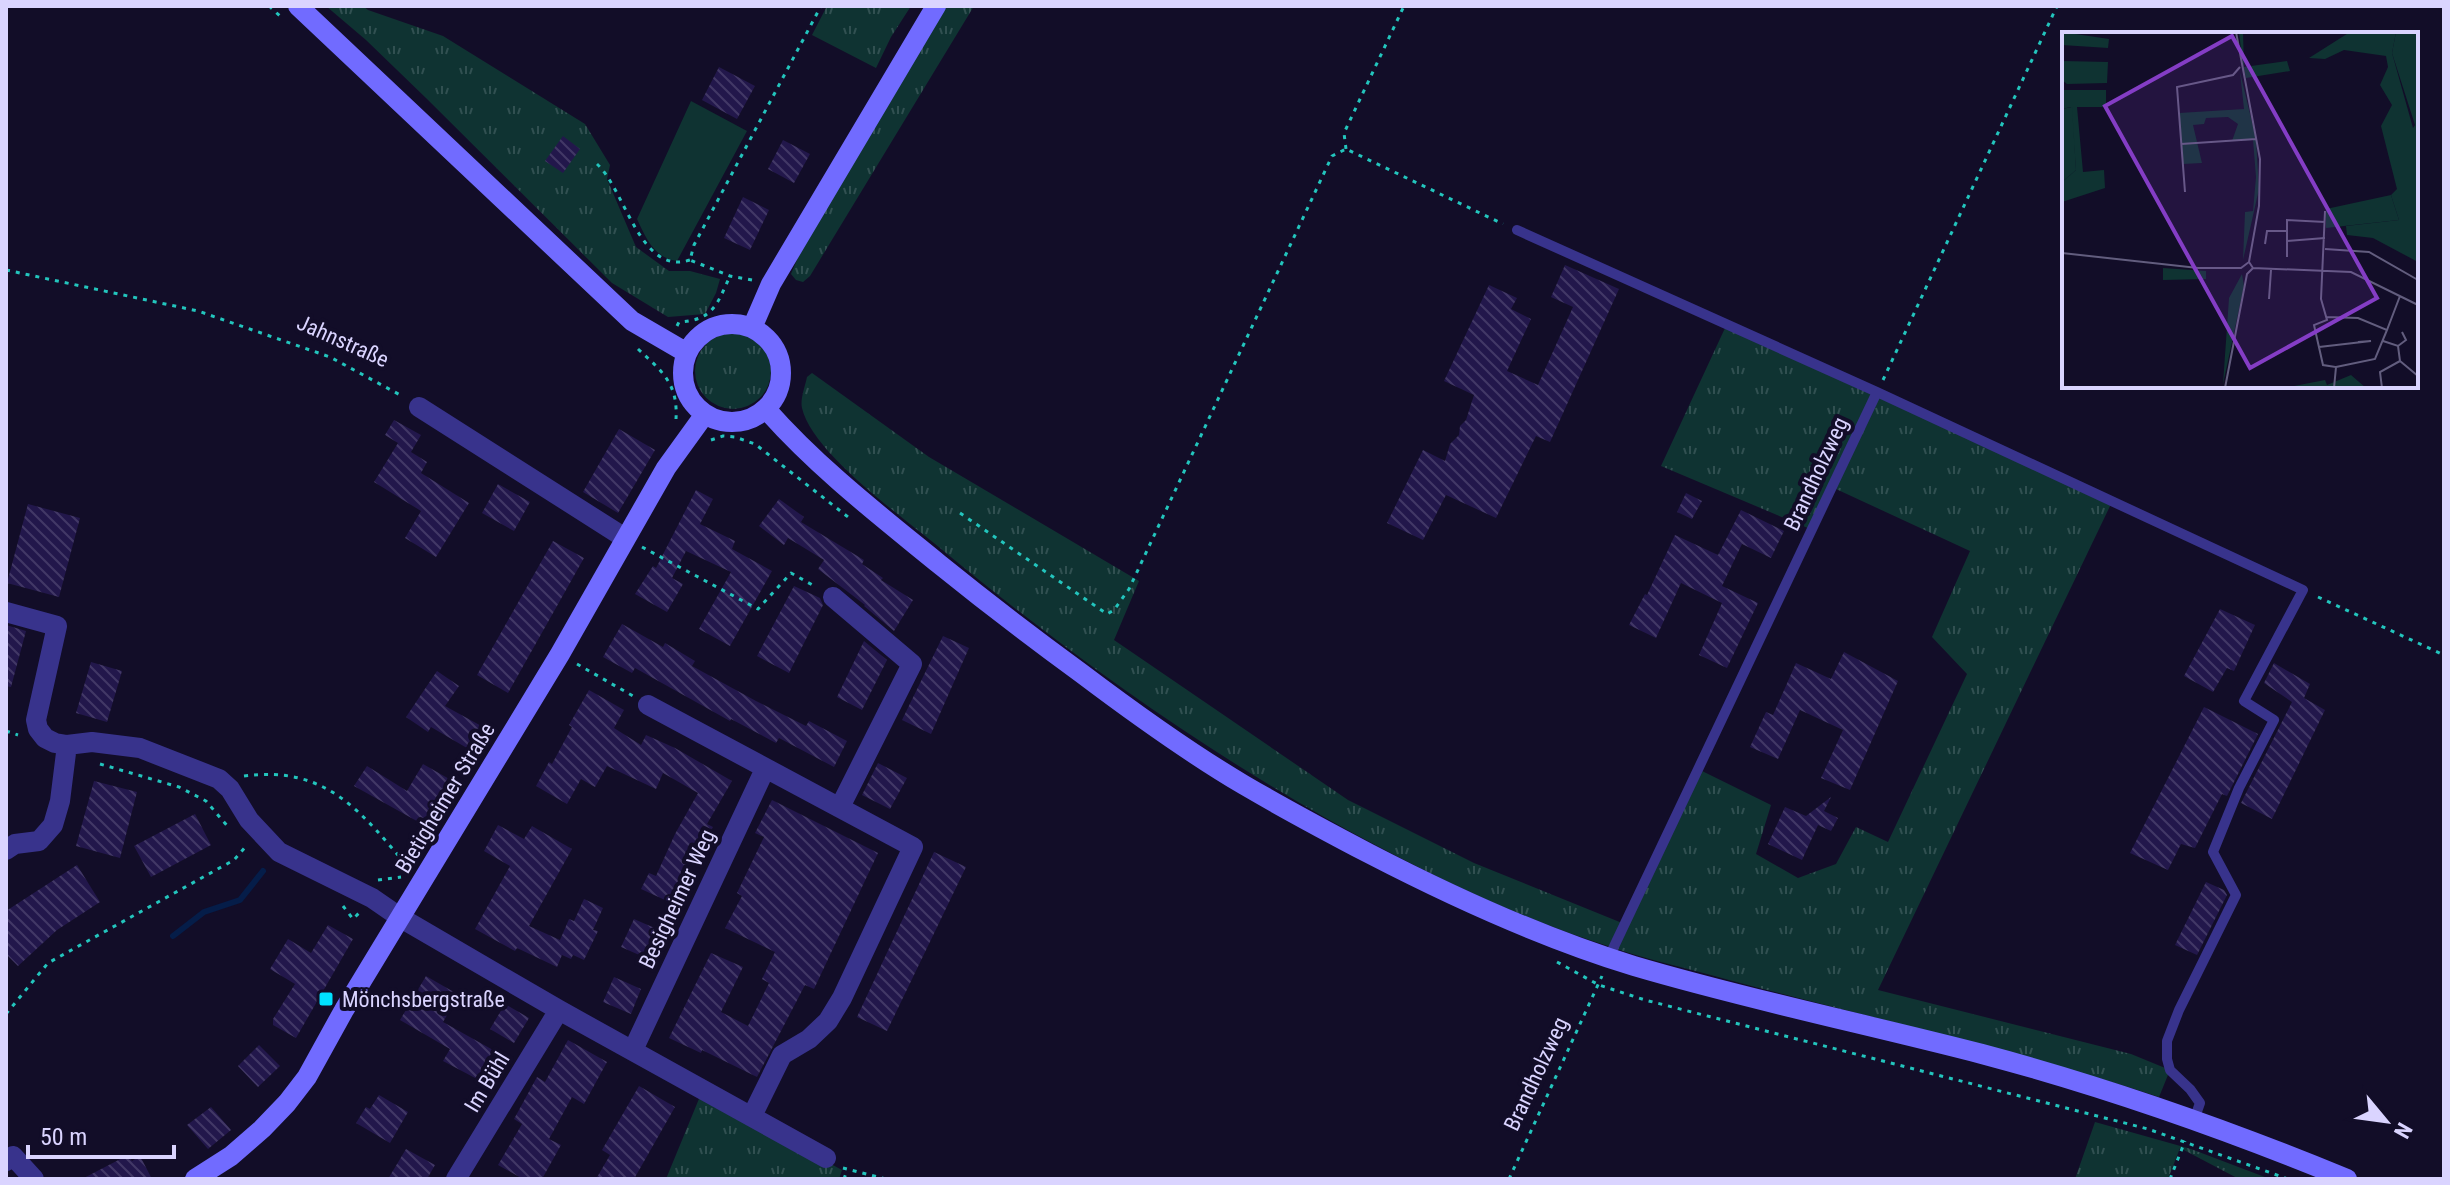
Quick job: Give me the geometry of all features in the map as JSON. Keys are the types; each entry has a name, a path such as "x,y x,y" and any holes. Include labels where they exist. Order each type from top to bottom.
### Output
{"main road":[{"path":"752,328 771,284 936,6"},
{"path":"289,11 632,321 687,353"},
{"path":"734,323 752,328 773,345 780,360 781,380 777,394 766,409 751,418 727,422 705,414 692,401 686,389 683,375 687,353 697,338 721,325 734,323"},
{"path":"766,409 794,440 850,490 986,602 1127,708 1242,784 1456,898 1609,957 2095,1087 2194,1120 2347,1179"},
{"name":"Bietigheimer Straße","path":"195,1179 231,1156 287,1103 307,1077 344,1010 560,654 666,468 705,414"}],"street":[{"path":"419,407 625,538"},
{"path":"833,597 912,664 840,807"},
{"path":"6,612 57,626 36,720 45,738 66,749 92,742 140,748 219,779 230,789 249,820 279,852 372,898 559,1010 826,1158"},
{"path":"648,705 913,847 842,998 828,1021 809,1039 782,1055 752,1116"},
{"path":"6,850 15,844 39,841 53,825 60,801 66,749"},
{"name":"Besigheimer Weg","path":"633,1050 765,769"},
{"name":"Im Bühl","path":"456,1179 559,1010"},
{"path":"6,1161 13,1156 34,1179"}],"lane":[{"path":"1517,230 1877,392 2303,590 2244,701 2274,720 2239,788 2213,852 2236,895 2167,1041 2170,1070 2200,1103 2194,1120"},
{"name":"Brandholzweg","path":"1609,957 1877,392"}],"path":[{"path":"269,6 289,11"},
{"path":"690,260 694,245 821,6"},
{"path":"1346,149 1344,133 1404,6"},
{"path":"1877,392 2057,6"},
{"path":"1346,149 1517,230"},
{"path":"960,513 1107,614 1114,610 1129,589 1332,156 1346,149"},
{"path":"597,164 614,184 650,250 670,263 690,260 730,276 708,316 679,322 668,343"},
{"name":"Jahnstraße","path":"6,270 198,311 330,357 385,385 419,407"},
{"path":"631,342 668,379 675,392 677,426 704,444 723,436 755,444 852,521"},
{"path":"625,538 758,609 791,573 833,597"},
{"path":"2303,590 2444,655"},
{"path":"560,654 648,705"},
{"path":"6,731 24,737"},
{"path":"66,749 179,787 206,801 229,829"},
{"path":"219,779 259,774 319,784 343,797 361,813 413,872"},
{"path":"6,1014 48,963 234,860 259,830"},
{"path":"343,906 353,919 372,898 379,878 398,879 413,872 422,857 433,865"},
{"path":"1557,962 1599,985 1645,1000 2112,1119 2288,1179"},
{"name":"Brandholzweg","path":"1509,1179 1599,985"},
{"path":"2170,1179 2194,1120"},
{"path":"844,1179 847,1170 886,1179"}],"green space":[{"path":"326,6 363,6 443,36 585,124 610,165 607,179 636,247 669,271 690,271 720,279 705,314 668,317 612,283 426,98"},
{"path":"827,6 911,6 876,68 812,35"},
{"path":"946,6 974,6 810,276 803,282 796,280 791,274 799,255"},
{"path":"691,101 747,131 677,261 657,251 637,219"},
{"path":"1726,326 2111,504 1878,990 2131,1054 2170,1070 2159,1097 1999,1050 1628,953 1502,906 1394,855 1223,756 1126,691 1032,622 861,484 823,445 809,426 802,408 807,377 812,373 929,457 1139,581 1114,640 1348,800 1474,863 1627,925 1702,771 1771,805 1756,854 1798,878 1836,864 1856,827 1888,842 1967,674 1932,637 1970,551 1836,489 1815,531 1661,466"},
{"path":"733,333 747,336 760,344 768,357 771,371 768,385 760,398 747,406 733,409 719,406 706,398 698,385 695,371 698,357 706,344 719,336"},
{"path":"701,1094 842,1170 839,1179 666,1179"},
{"path":"2095,1122 2191,1149 2270,1179 2239,1179 2180,1148 2168,1179 2075,1179"}],"building":[{"path":"719,67 755,86 737,119 702,100"},
{"path":"563,136 580,149 563,173 545,161"},
{"path":"783,140 810,154 794,183 768,169"},
{"path":"743,197 769,210 750,250 724,238"},
{"path":"1565,265 1619,289 1550,442 1536,436 1496,518 1446,495 1423,540 1387,523 1423,450 1445,461 1450,444 1459,435 1460,426 1466,420 1474,395 1444,381 1489,285 1517,298 1511,309 1531,319 1507,371 1538,385 1573,307 1551,297"},
{"path":"394,420 421,435 411,452 427,462 421,473 469,503 436,557 405,538 421,511 374,482 398,443 385,435"},
{"path":"619,429 655,450 618,513 583,492"},
{"path":"498,484 530,502 514,531 482,513"},
{"path":"696,490 713,499 700,524 735,541 732,549 772,571 730,646 699,629 731,572 686,551 672,578 683,584 667,612 635,594 653,566 656,568"},
{"path":"1686,493 1702,501 1692,519 1677,512"},
{"path":"779,499 804,517 801,522 864,560 862,564 883,578 881,580 913,600 894,631 818,569 824,560 788,538 784,545 759,526"},
{"path":"28,504 80,518 59,597 7,583"},
{"path":"1741,510 1784,531 1771,558 1742,544 1722,586 1758,603 1727,668 1699,655 1722,603 1681,583 1656,638 1629,625 1675,535 1718,555"},
{"path":"553,541 584,558 508,693 477,675"},
{"path":"794,586 820,598 823,605 789,673 757,656"},
{"path":"2220,609 2255,625 2234,671 2227,668 2213,692 2184,676"},
{"path":"622,624 663,647 665,643 695,661 692,666 756,701 806,726 809,721 847,741 834,767 779,738 776,743 730,721 635,668 632,673 603,657"},
{"path":"6,625 26,631 11,687 6,686"},
{"path":"943,636 969,648 931,734 902,720"},
{"path":"864,641 887,660 862,710 837,697"},
{"path":"1844,652 1898,681 1850,790 1821,778 1843,730 1800,710 1778,759 1750,747 1766,712 1773,715 1796,663 1831,679"},
{"path":"91,662 122,671 107,722 76,713"},
{"path":"2274,663 2310,684 2304,698 2325,710 2272,819 2241,803 2292,702 2264,683"},
{"path":"437,671 459,686 445,706 485,728 472,751 431,727 428,732 406,717"},
{"path":"589,690 624,710 614,728 641,745 646,735 675,748 732,781 707,824 713,827 686,876 689,878 676,905 641,889 649,873 656,876 698,793 663,773 656,789 607,766 595,787 581,779 567,804 536,786 549,762 552,764"},
{"path":"2204,707 2258,734 2227,796 2222,794 2195,848 2181,844 2168,870 2130,853"},
{"path":"878,763 907,778 890,809 862,795"},
{"path":"423,764 451,780 424,825 354,786 367,766 407,791"},
{"path":"94,781 137,792 120,858 76,846"},
{"path":"1831,797 1824,811 1838,818 1831,831 1818,825 1802,860 1768,844 1785,807 1806,816"},
{"path":"772,800 878,853 814,989 805,985 757,1077 669,1038 711,953 743,967 721,1012 748,1026 769,983 762,979 775,952 725,928 742,896 737,893 764,837 755,833"},
{"path":"195,814 211,845 151,877 134,846"},
{"path":"498,825 524,839 532,826 572,849 529,926 560,940 569,919 574,921 584,899 603,908 593,930 598,931 584,960 573,955 571,959 562,955 557,967 517,948 515,951 475,929 510,866 484,851"},
{"path":"934,852 966,867 887,1031 857,1017"},
{"path":"77,865 100,902 57,930 18,966 6,954 6,911"},
{"path":"2206,882 2224,890 2227,895 2197,955 2175,945"},
{"path":"634,919 666,933 653,961 621,947"},
{"path":"328,925 353,939 296,1038 273,1025 273,1019 295,984 270,969 288,939 311,953"},
{"path":"426,976 459,995 443,1022 493,1050 477,1079 443,1061 450,1049 400,1020"},
{"path":"614,977 641,989 631,1014 603,1002"},
{"path":"505,1004 529,1018 514,1043 490,1029"},
{"path":"568,1040 607,1062 584,1104 572,1097 549,1139 561,1145 542,1179 523,1179 498,1165 522,1124 514,1119 537,1077 545,1082"},
{"path":"259,1045 280,1066 258,1087 238,1066"},
{"path":"639,1086 675,1107 634,1179 596,1179 610,1155 602,1150"},
{"path":"379,1095 408,1112 390,1143 356,1123 366,1107 370,1109"},
{"path":"211,1107 231,1130 208,1149 187,1125"},
{"path":"406,1149 435,1165 427,1179 388,1179"},
{"path":"128,1155 132,1161 140,1156 152,1179 82,1179"}],"waterway":[{"path":"173,936 204,912 240,900 263,871"}],"place":[{"name":"Mönchsbergstraße","path":"326,999"}]}
